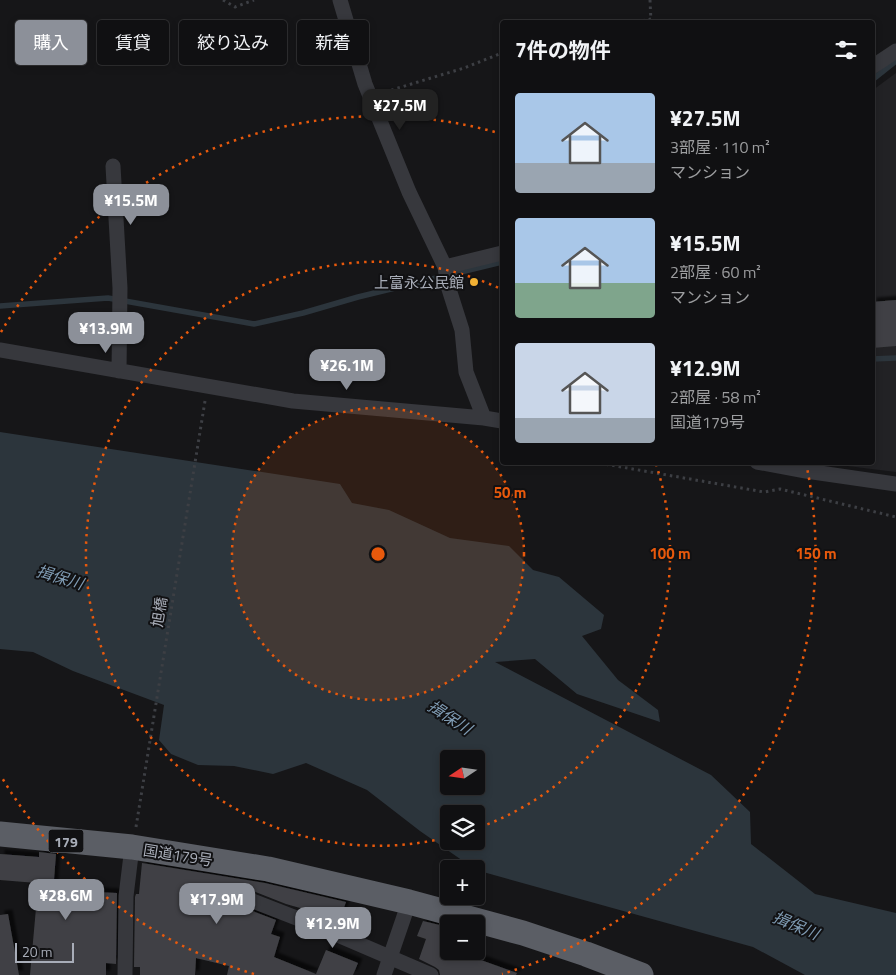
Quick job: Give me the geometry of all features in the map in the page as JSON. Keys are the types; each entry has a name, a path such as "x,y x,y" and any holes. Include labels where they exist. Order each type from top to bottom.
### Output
{"highway":[{"name":"国道179号","path":"0,834 134,838 409,902 523,933 636,974"}],"street":[{"path":"340,0 365,84 409,192 445,267 448,286 462,330 466,372 484,418"},
{"path":"875,65 896,51"},
{"path":"113,166 120,288 119,371"},
{"path":"445,267 500,253"},
{"path":"0,350 292,401 500,421"},
{"path":"773,465 896,484"},
{"path":"125,975 126,896 134,838"},
{"path":"245,898 317,926 431,975"},
{"path":"384,975 409,902"}],"path":[{"path":"224,0 235,7 254,0"},
{"path":"650,0 651,20"},
{"path":"370,96 464,68 500,54"},
{"name":"旭橋","path":"134,838 205,400"},
{"path":"610,465 764,492 780,489 896,516"}],"shaded area":[{"path":"896,73 896,472 839,465 875,465 875,89"}],"water":[{"name":"揖保川","path":"0,432 340,484 352,503 389,510 450,538 509,546 533,570 559,577 604,615 601,629 582,636 618,680 658,710 660,722 577,694 535,659 495,662 711,775 750,812 751,844 815,894 896,913 896,975 805,975 753,947 485,873 485,860 462,860 447,850 485,850 485,805 440,805 440,845 367,790 306,763 273,774 234,766 198,765 171,754 159,740 164,705 73,671 33,652 0,649"}],"building":[{"path":"896,300 896,346 875,348 875,302"},
{"path":"39,852 56,854 53,893 95,896 95,892 117,893 116,964 106,963 106,975 30,975 38,886 37,883 0,880 0,854 39,857"},
{"path":"142,863 265,883 346,902 339,922 248,889 239,891 236,899 237,903 242,907 276,920 271,934 280,937 274,957 316,974 326,950 358,963 353,975 227,975 229,966 196,958 195,975 140,975 140,967 134,967 135,897 136,894 139,894"},
{"path":"8,914 19,975 0,975 0,915"},
{"path":"423,921 440,925 440,960 481,960 517,973 516,975 440,975 439,970 419,959 426,939 417,936"}],"waterway":[{"path":"875,78 896,61"},
{"path":"0,306 108,298 254,324 500,262"},
{"path":"875,359 896,358"}],"place":[{"name":"上富永公民館","path":"474,282"}]}
